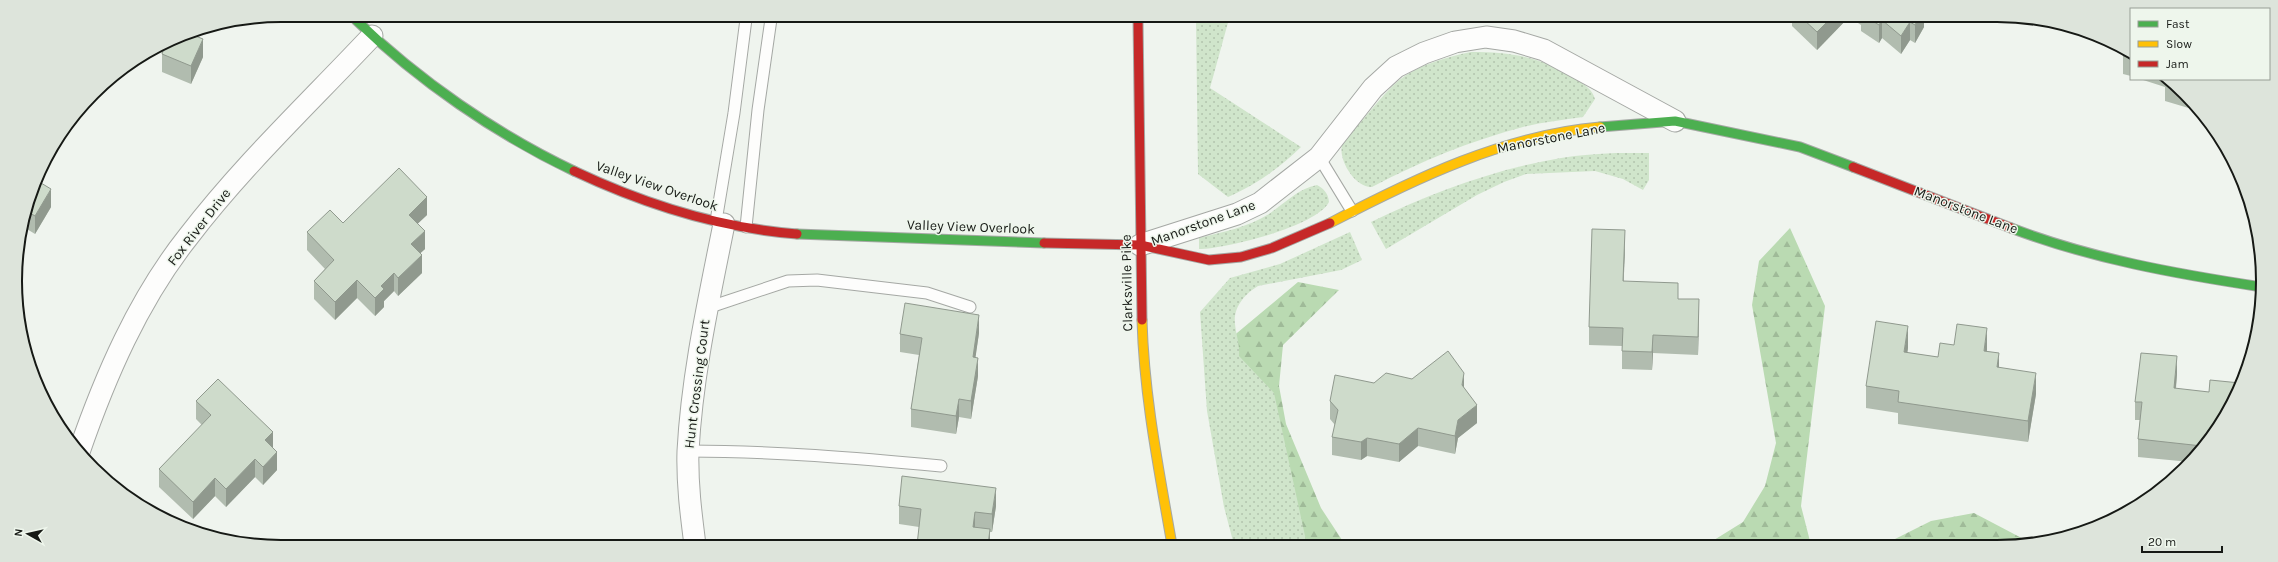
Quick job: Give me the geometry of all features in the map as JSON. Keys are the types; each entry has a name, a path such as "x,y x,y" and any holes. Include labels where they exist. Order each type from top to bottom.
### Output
{"street":[{"name":"Valley View Overlook","path":"358,22 372,36 414,70 461,104 501,131 559,164 672,209 720,223 826,236 1140,245"},
{"name":"Clarksville Pike","path":"1138,22 1140,245 1143,356 1147,400 1160,485 1171,540"},
{"name":"Fox River Drive","path":"81,446 89,422 123,343 145,301 187,237 248,166 372,36"},
{"name":"Manorstone Lane","path":"1140,245 1238,214 1260,203 1319,157 1373,88 1396,67 1424,53 1455,42 1486,37 1514,41 1544,50 1675,121"},
{"name":"Manorstone Lane","path":"1140,245 1209,260 1241,257 1272,248 1315,232 1352,211 1460,161 1501,146 1592,128 1675,121 1800,147 2022,232 2098,256 2176,274 2256,286"},
{"name":"Hunt Crossing Court","path":"693,540 689,497 688,451 694,395 720,223"}],"lane":[{"path":"720,223 746,22"},
{"path":"746,227 758,110 771,22"},
{"path":"1319,157 1352,211"},
{"path":"708,304 716,305 788,281 817,280 927,293 970,307"},
{"path":"688,451 747,451 846,457 941,466"}],"green space":[{"path":"1196,22 1228,22 1210,88 1301,147 1267,175 1228,197 1198,174"},
{"path":"1471,52 1500,53 1527,57 1540,61 1565,72 1583,84 1590,90 1595,99 1583,117 1530,125 1465,145 1427,160 1372,187 1365,186 1353,177 1344,163 1341,149 1343,143 1391,87 1406,75 1423,66 1452,56"},
{"path":"1616,153 1649,153 1649,180 1643,190 1623,179 1595,171 1526,174 1504,182 1477,195 1386,249 1371,222 1417,201 1488,175 1568,157"},
{"path":"1317,185 1322,188 1328,196 1329,202 1321,211 1307,219 1290,227 1249,240 1229,245 1199,249 1199,238 1235,229 1261,219 1304,189"},
{"path":"1790,228 1825,306 1801,506 1810,540 1714,540 1743,522 1765,486 1776,443 1752,305 1759,261"},
{"path":"1350,232 1362,260 1341,270 1258,286 1244,297 1238,307 1235,324 1239,356 1274,393 1306,540 1233,540 1224,507 1207,411 1200,312 1230,278 1280,264"},
{"path":"1298,282 1339,290 1283,345 1279,386 1286,424 1321,508 1342,540 1264,540 1231,338"},
{"path":"1974,513 2023,538 1997,540 1893,540 1931,521"}],"building":[{"path":"1806,22 1827,22 1817,32"},
{"path":"1884,22 1910,22 1901,36"},
{"path":"197,36 203,39 191,66 162,54 163,50 166,49"},
{"path":"399,168 427,197 409,215 425,231 411,244 422,255 398,278 394,273 381,286 384,289 375,298 357,280 335,302 314,281 334,260 307,232 330,210 343,223"},
{"path":"42,183 51,189 35,216 31,214"},
{"path":"1592,229 1625,230 1623,281 1678,283 1678,299 1699,299 1698,337 1653,335 1652,352 1622,351 1623,328 1589,327"},
{"path":"905,303 979,315 973,357 978,358 971,401 959,399 956,416 911,409 922,338 900,334"},
{"path":"1876,321 1908,326 1904,352 1938,357 1940,343 1954,345 1957,324 1987,328 1984,351 1999,353 1997,367 2036,373 2028,421 1898,402 1899,391 1866,386"},
{"path":"1448,351 1464,373 1462,385 1477,405 1458,420 1455,436 1418,428 1399,444 1367,438 1361,442 1332,437 1338,410 1330,401 1335,375 1374,383 1386,373 1412,379"},
{"path":"2141,353 2177,356 2174,388 2209,392 2210,380 2235,382 2229,396 2212,425 2197,445 2138,439 2142,402 2135,402"},
{"path":"218,379 273,432 265,440 277,452 263,467 255,459 226,489 215,478 193,502 159,469 211,415 196,401"},
{"path":"902,476 996,488 992,514 975,512 973,527 990,529 989,540 918,540 921,509 899,506"}],"traffic: fast":[{"path":"358,22 405,64 459,104 516,140 574,171"},
{"path":"1600,127 1675,121 1800,147 1853,167"},
{"path":"2011,228 2042,239 2104,257 2198,277 2256,286"},
{"path":"797,234 1044,243"}],"traffic: slow":[{"path":"1330,223 1427,175 1495,149 1530,139 1600,127"},
{"path":"1142,320 1143,348 1149,405 1171,540"}],"traffic: jam":[{"path":"1138,22 1142,320"},
{"path":"1853,167 2011,228"},
{"path":"574,171 627,194 682,213 739,226 797,234"},
{"path":"1044,243 1140,245 1209,260 1241,257 1272,248 1330,223"}]}
